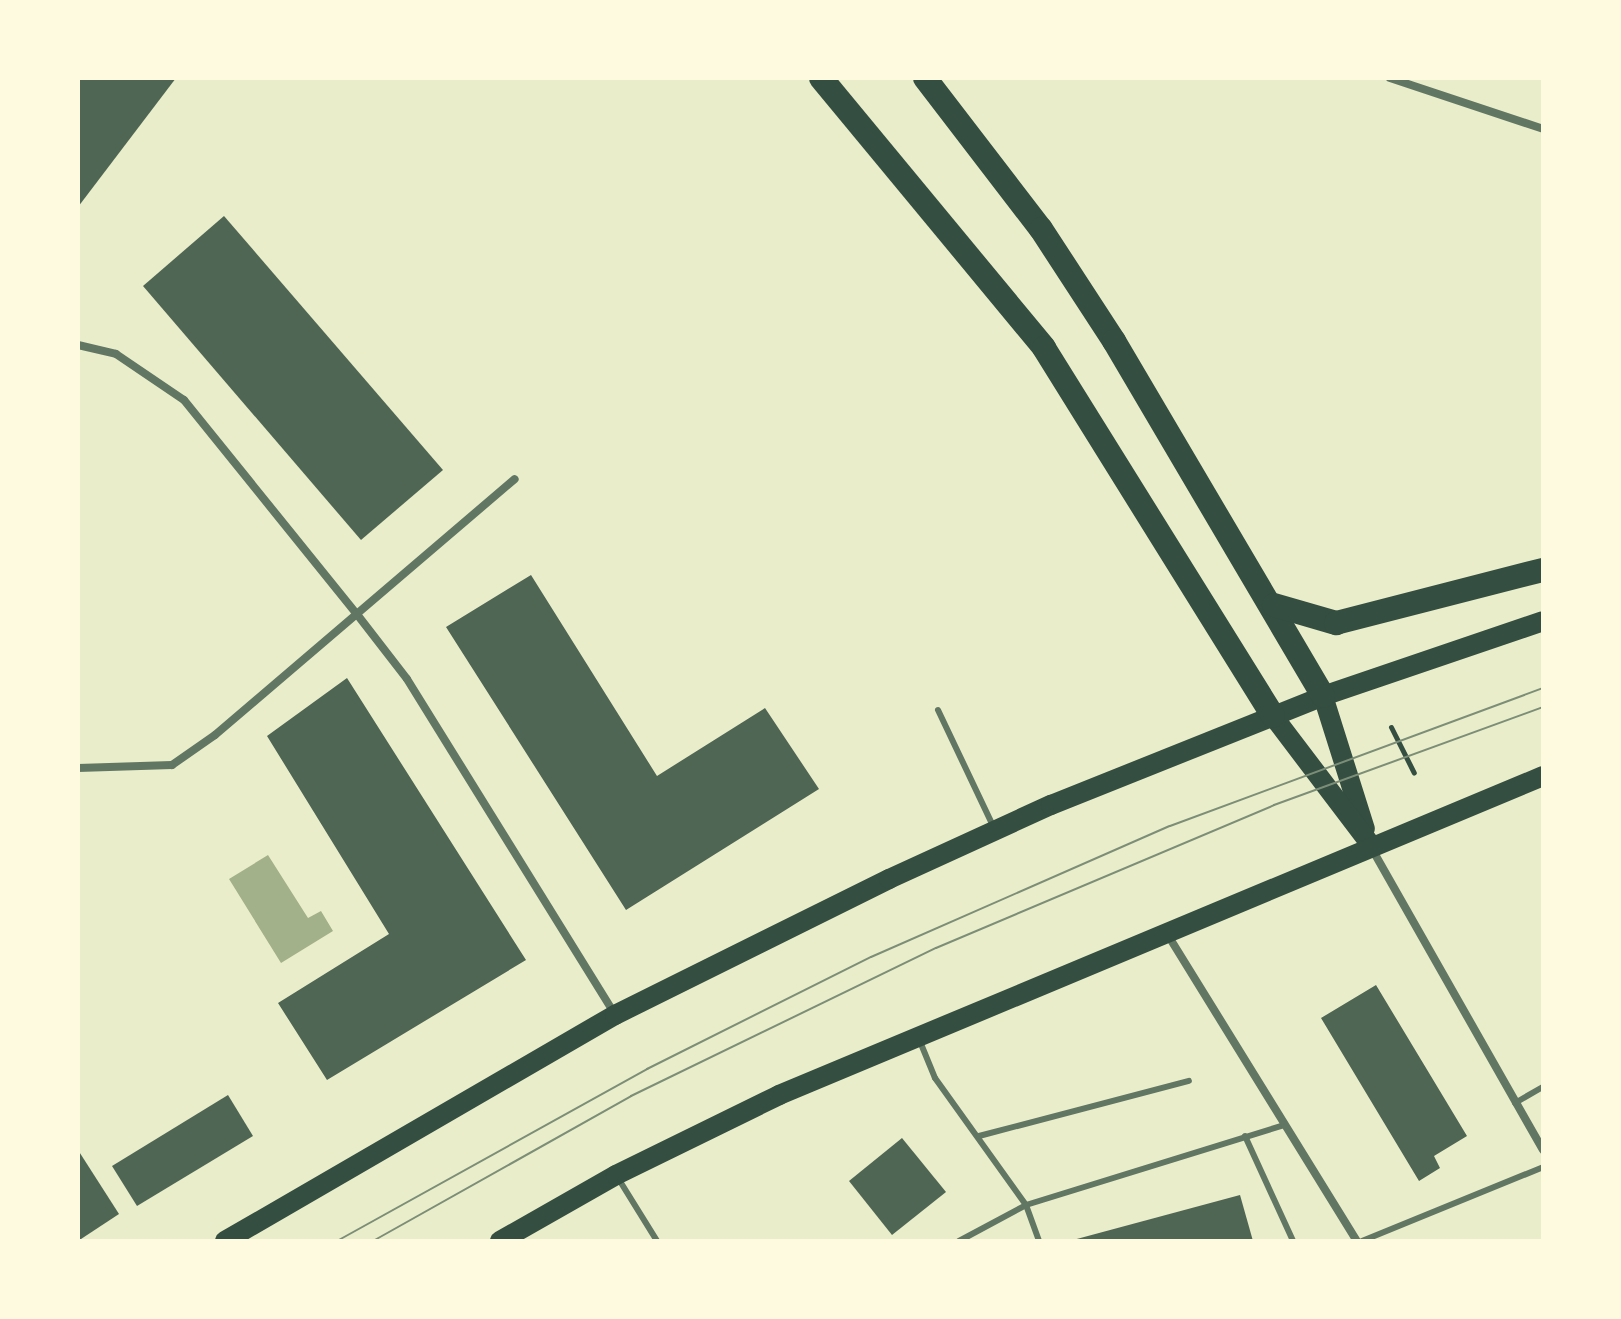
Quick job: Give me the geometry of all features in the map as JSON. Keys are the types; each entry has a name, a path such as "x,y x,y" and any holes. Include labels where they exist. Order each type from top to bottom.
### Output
{"highway":[{"path":"821,78 1044,348 1273,716"},
{"path":"925,78 1057,254 1274,605 1323,696"},
{"path":"1274,605 1309,619 1349,621 1543,570"}],"main road":[{"path":"225,1241 615,1015 995,831 1323,696 1543,621"},
{"path":"1323,696 1370,844"},
{"path":"1273,716 1370,844"},
{"path":"500,1241 616,1175 779,1095 1370,844 1543,776"}],"street":[{"path":"1390,78 1543,129"},
{"path":"78,345 116,354 153,374 184,400 356,613 407,679 615,1015"},
{"path":"78,768 172,765 215,735 515,479"},
{"path":"1370,844 1543,1150"},
{"path":"1165,931 1284,1125 1360,1241"}],"lane":[{"path":"938,710 995,831"},
{"path":"918,1036 935,1078 1026,1205 1039,1241"},
{"path":"979,1136 1189,1081"},
{"path":"1515,1103 1543,1087"},
{"path":"959,1241 1026,1205 1284,1125"},
{"path":"1245,1136 1293,1241"},
{"path":"1360,1241 1543,1167"},
{"path":"616,1175 657,1241"}],"path":[{"path":"1391,727 1414,773"}],"shaded area":[{"path":"268,855 308,918 321,911 333,931 281,963 229,879"}],"building":[{"path":"78,78 176,78 78,207"},
{"path":"224,216 443,470 361,540 143,286"},
{"path":"531,575 657,776 765,708 819,789 626,910 446,627"},
{"path":"347,678 526,960 327,1080 278,1003 389,934 267,736"},
{"path":"1376,985 1467,1136 1434,1156 1440,1168 1419,1181 1321,1018"},
{"path":"228,1095 253,1136 137,1206 112,1166"},
{"path":"902,1138 946,1192 892,1235 849,1181"},
{"path":"78,1150 119,1214 78,1241"},
{"path":"1240,1195 1253,1241 1073,1241 1073,1240"}],"tram line":[{"path":"337,1241 647,1069 871,957 1170,826 1543,688"},
{"path":"373,1241 631,1096 936,948 1274,805 1543,707"}]}
